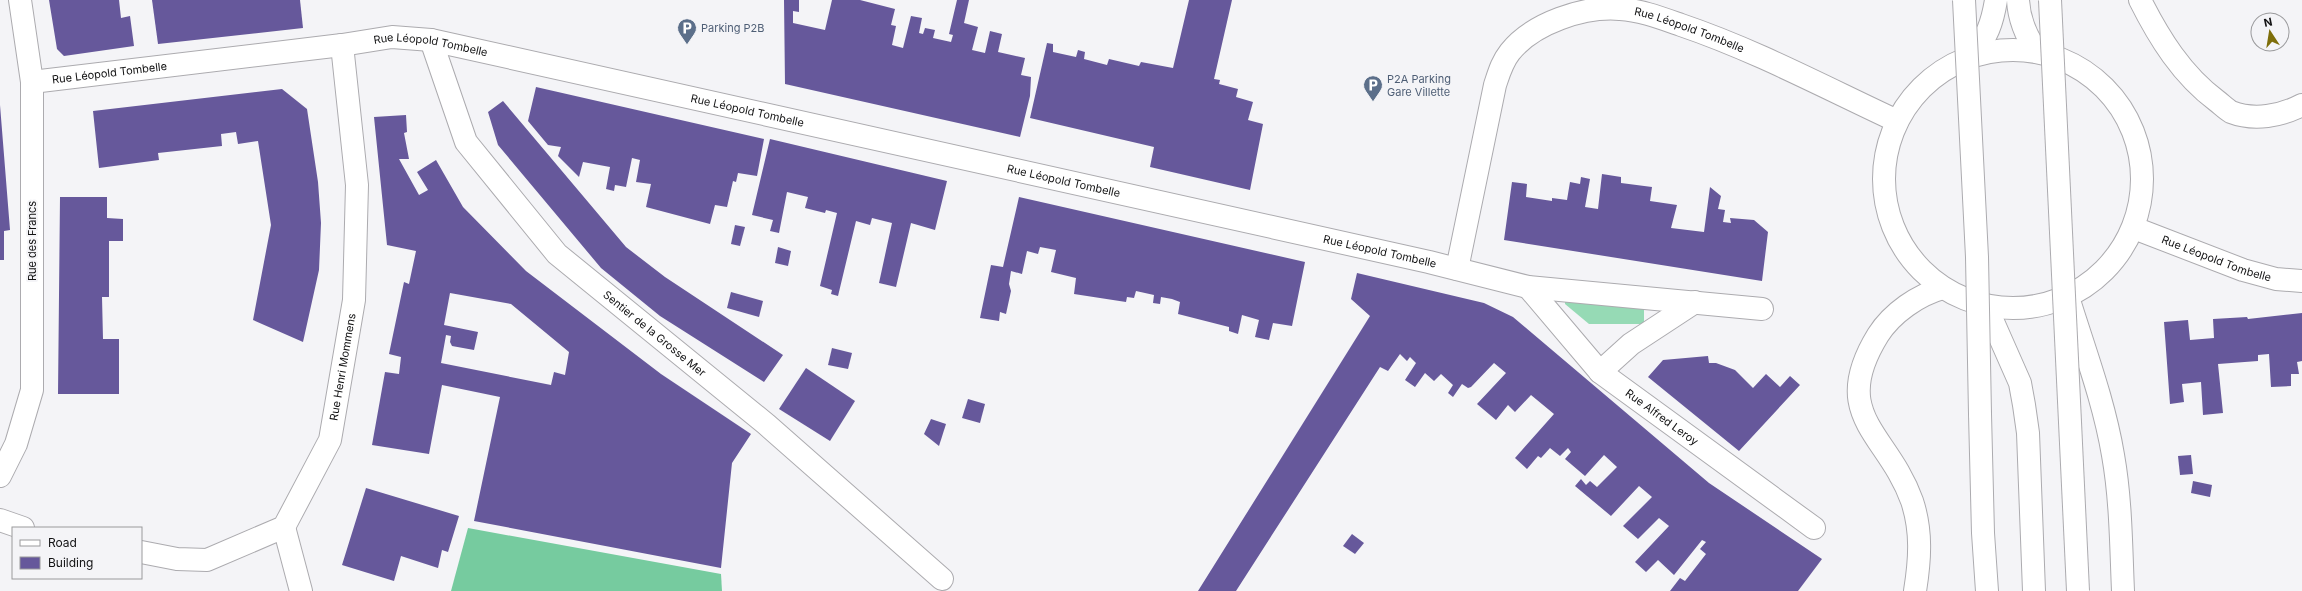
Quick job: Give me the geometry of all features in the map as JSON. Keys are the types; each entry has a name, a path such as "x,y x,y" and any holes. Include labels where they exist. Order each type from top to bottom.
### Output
{"main road":[{"name":"Rue des Francs","path":"0,476 16,444 32,390 32,82 20,0"},
{"path":"1964,0 1977,257 1983,533 1987,591"},
{"path":"1972,56 1988,34 1993,21 1996,0"},
{"path":"2018,0 2022,25 2037,52"},
{"path":"2050,0 2078,591"},
{"path":"2140,0 2170,52 2190,76 2230,111 2243,115 2272,116 2302,105"},
{"name":"Rue Léopold Tombelle","path":"1456,269 1494,85 1502,64 1511,51 1535,32 1566,16 1589,10 1620,9 1651,15 1718,37 1897,121"},
{"name":"Rue Léopold Tombelle","path":"32,82 342,45 392,37 430,40 1456,269 1528,287 1762,309"},
{"name":"Sentier de la Grosse Mer","path":"430,40 466,142 557,254 766,424 942,579"},
{"name":"Rue Henri Mommens","path":"284,527 330,440 354,300 357,185 342,45"},
{"path":"2004,50 2037,52 2073,64 2104,86 2128,117 2141,153 2143,191 2134,228 2118,256 2096,279 2068,297 2028,308 1986,306 1964,300 1943,288 1914,264 1894,231 1884,195 1885,157 1897,121 1916,93 1942,71 1972,56 2004,50"},
{"name":"Rue Léopold Tombelle","path":"2134,228 2243,270 2276,279 2302,281"},
{"name":"Rue Alfred Leroy","path":"1528,287 1600,372 1814,528"},
{"path":"1915,591 1920,556 1919,530 1912,503 1903,478 1872,435 1862,410 1858,388 1860,373 1866,355 1881,330 1915,300 1927,292 1943,288"},
{"path":"2068,297 2107,421 2118,490 2123,591"},
{"path":"1600,372 1631,344 1695,302"},
{"path":"1986,306 2020,383 2024,405 2028,433 2034,591"},
{"path":"0,520 20,527"},
{"path":"142,552 177,559 207,560 284,527 301,591"},
{"path":"1974,591 1983,533"}],"green space":[{"path":"1565,299 1644,309 1644,324 1589,324 1565,304"},
{"path":"468,528 721,574 722,591 451,591"}],"building":[{"path":"49,0 119,0 121,18 130,16 134,46 64,56 57,49"},
{"path":"152,0 300,0 303,28 158,44"},
{"path":"784,0 799,0 799,12 793,11 793,23 825,30 832,0 860,0 895,9 891,25 896,26 892,45 903,48 911,16 922,18 919,33 923,34 925,28 935,30 933,38 951,42 953,35 949,34 957,0 969,0 964,23 978,27 972,50 985,53 990,31 1002,34 998,52 1025,58 1021,75 1031,77 1030,96 1020,137 785,84"},
{"path":"1189,0 1232,0 1214,79 1220,80 1219,84 1238,89 1236,97 1253,102 1248,120 1263,124 1250,190 1150,167 1154,147 1030,118 1047,43 1053,44 1053,52 1076,57 1078,50 1085,52 1084,59 1107,65 1109,59 1139,66 1141,62 1173,68"},
{"path":"536,87 764,139 757,176 738,173 736,182 733,181 727,207 715,205 710,224 646,207 651,184 636,182 640,160 632,158 626,187 615,185 614,191 606,189 610,167 583,162 579,177 558,156 561,147 548,145 528,121"},
{"path":"282,89 307,109 318,182 321,223 319,270 303,342 253,320 271,225 258,141 238,144 236,132 221,134 222,146 158,153 159,160 99,168 93,111"},
{"path":"503,101 626,247 665,277 783,355 764,382 660,316 601,268 498,145 488,112"},
{"path":"0,105 10,230 4,231 4,260 0,260"},
{"path":"406,115 407,132 404,133 409,159 399,159 419,195 428,190 417,172 436,160 463,207 526,271 661,374 751,434 732,463 721,568 474,521 500,397 442,385 429,454 372,445 385,372 399,374 401,357 389,354 404,282 409,284 416,251 387,245 374,117","holes":["450,293 511,304 569,352 565,375 554,372 551,385 441,363 446,335 451,336 450,342 452,346 474,350 478,332 444,325"]},
{"path":"770,139 947,181 935,230 911,223 896,287 879,283 892,223 872,218 870,225 856,221 838,296 831,294 832,290 820,286 837,213 826,210 825,213 805,208 808,197 787,192 779,233 770,231 773,220 752,215"},
{"path":"1602,174 1621,177 1621,183 1652,187 1650,201 1677,205 1671,228 1704,232 1710,187 1721,196 1718,209 1725,210 1723,222 1731,223 1730,218 1754,220 1768,232 1762,281 1504,240 1512,182 1527,184 1526,197 1552,201 1552,198 1567,200 1570,182 1580,184 1581,177 1590,179 1585,207 1598,209"},
{"path":"60,197 107,197 107,218 123,219 123,241 109,241 109,297 102,297 103,339 119,339 119,394 58,394"},
{"path":"1019,197 1305,262 1292,326 1273,323 1269,340 1255,337 1259,320 1242,315 1238,334 1229,331 1229,327 1178,314 1180,302 1172,299 1161,297 1160,304 1153,303 1154,295 1136,291 1134,298 1127,297 1126,302 1074,294 1076,278 1051,272 1056,250 1040,247 1038,254 1027,251 1022,274 1011,271 1009,284 1011,291 1006,314 1000,312 999,321 980,318 991,265 1003,267"},
{"path":"735,225 745,227 740,246 731,244"},
{"path":"778,247 791,251 788,266 775,263"},
{"path":"1357,273 1484,303 1513,317 1709,483 1822,559 1798,591 1670,591 1680,578 1685,581 1706,554 1700,549 1706,542 1702,540 1674,575 1658,560 1646,572 1635,562 1669,526 1659,518 1638,539 1623,526 1652,497 1639,486 1611,516 1575,486 1581,479 1586,485 1590,481 1597,487 1617,467 1604,455 1585,476 1565,459 1571,452 1568,448 1560,456 1550,448 1541,458 1538,456 1527,469 1515,458 1554,414 1531,395 1515,412 1508,405 1496,420 1477,404 1506,373 1494,363 1471,387 1468,388 1462,384 1453,397 1448,393 1453,385 1441,374 1434,381 1425,373 1415,387 1405,380 1416,363 1410,357 1407,361 1400,354 1388,371 1380,367 1236,591 1198,591 1370,316 1351,299"},
{"path":"731,292 763,301 759,317 727,308"},
{"path":"2302,313 2302,361 2297,362 2299,374 2291,374 2291,386 2271,387 2269,354 2258,355 2258,361 2218,364 2223,413 2203,415 2201,382 2182,384 2184,402 2170,404 2164,322 2188,320 2190,340 2214,338 2213,319 2247,317 2248,319"},
{"path":"832,348 852,353 848,369 828,365"},
{"path":"1708,356 1709,363 1716,363 1735,370 1753,388 1766,374 1780,387 1790,376 1800,385 1739,451 1648,377 1663,360"},
{"path":"806,368 855,401 830,441 779,409"},
{"path":"968,399 985,404 980,423 962,418"},
{"path":"931,419 946,424 939,446 924,434"},
{"path":"2191,455 2193,474 2180,475 2178,456"},
{"path":"2193,481 2212,485 2210,497 2191,493"},
{"path":"366,488 459,516 448,552 442,550 438,568 401,556 394,581 342,565"},
{"path":"1352,534 1364,543 1355,554 1343,546"}],"place":[{"name":"Parking P2B","path":"687,45"},
{"name":"P2A Parking Gare Villette","path":"1373,102"}]}
